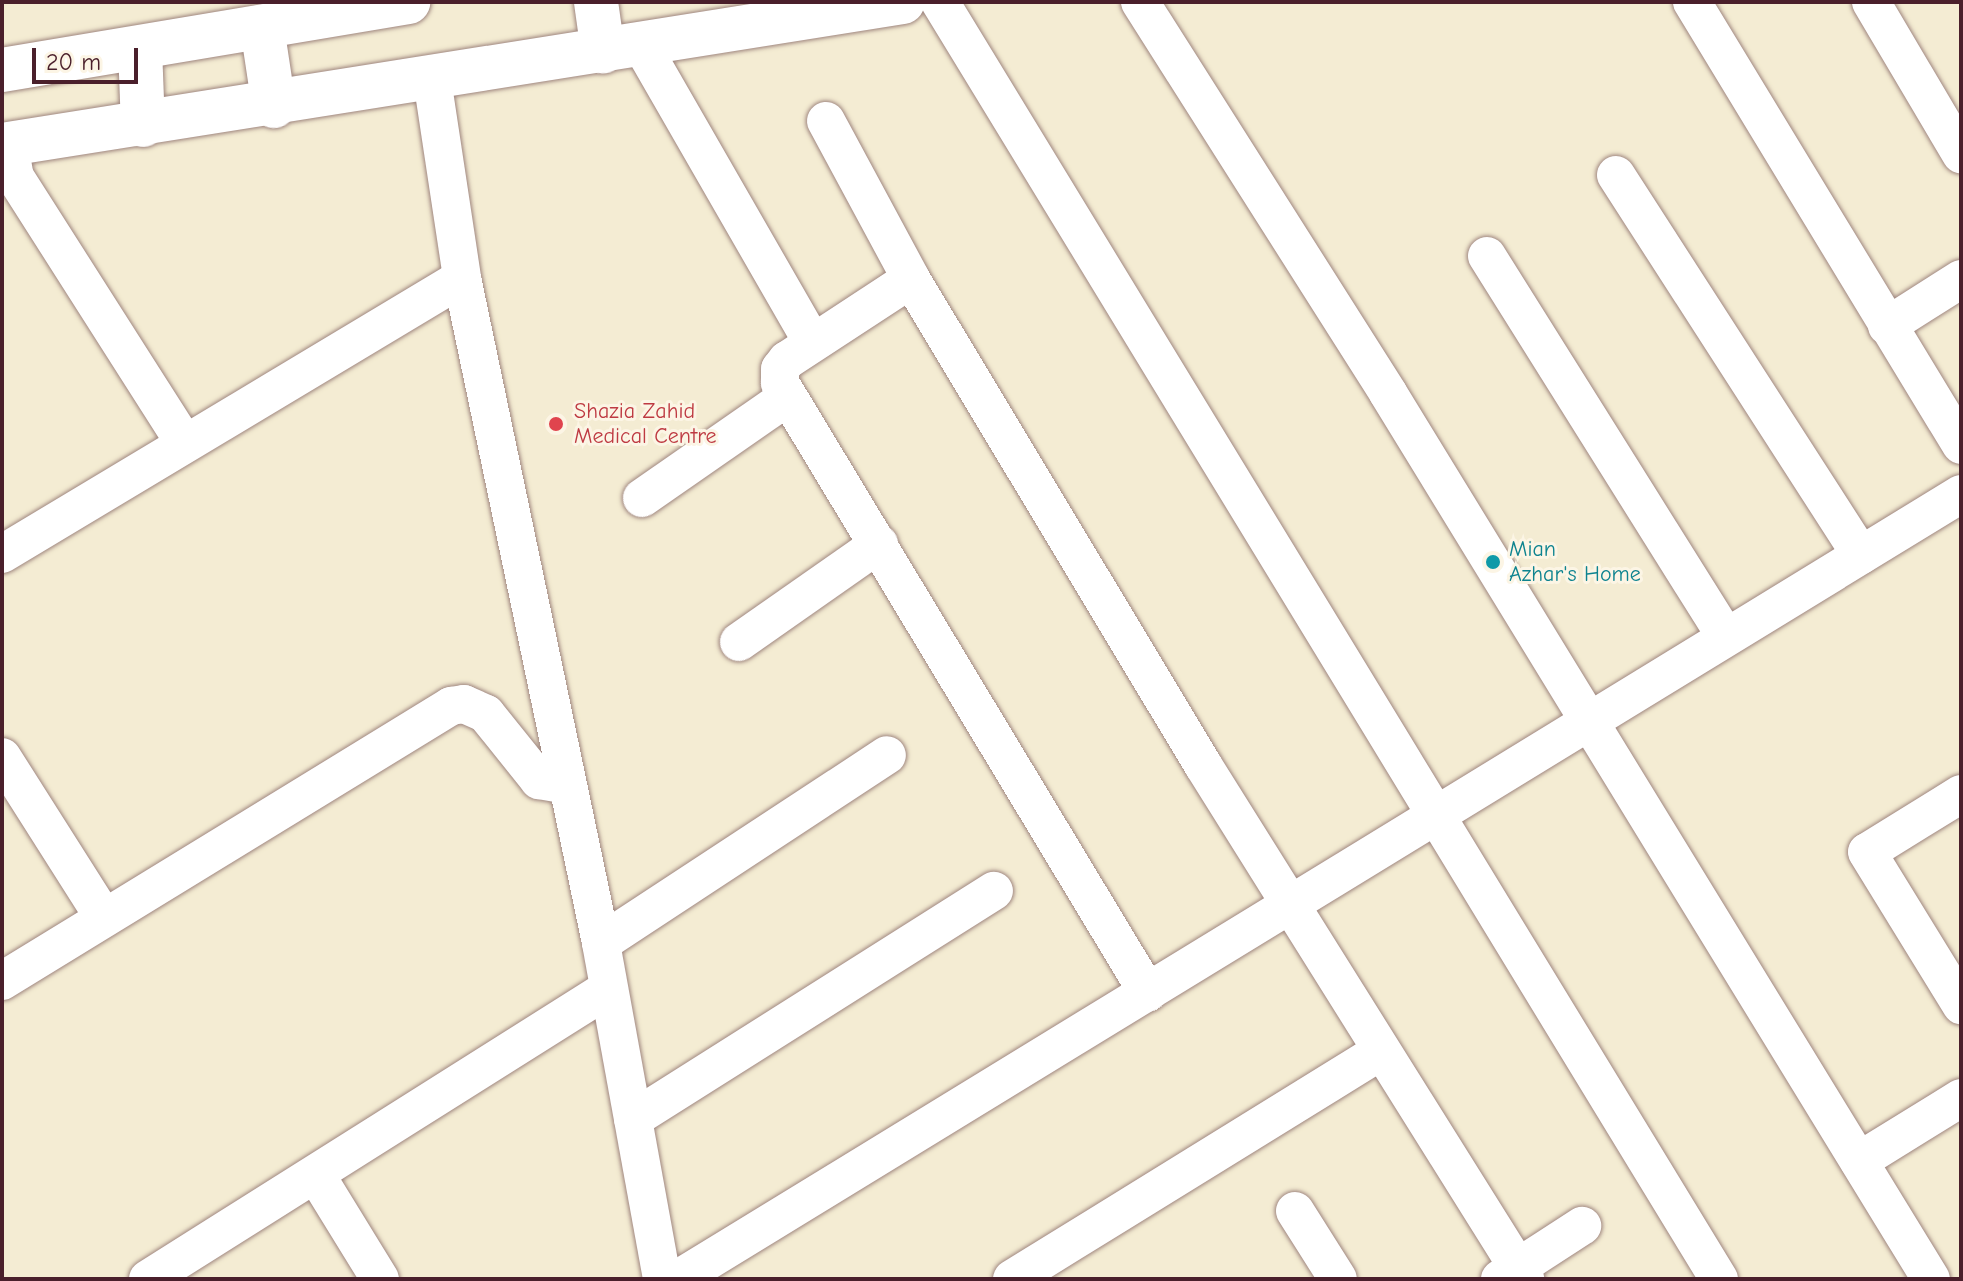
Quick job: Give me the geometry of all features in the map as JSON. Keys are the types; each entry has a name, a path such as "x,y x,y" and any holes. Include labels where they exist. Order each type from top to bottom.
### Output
{"street":[{"path":"2,70 406,2"},
{"path":"596,2 622,49 812,342"},
{"path":"184,442 15,177 6,144 274,106 903,2"},
{"path":"940,2 1432,815 1719,1279"},
{"path":"1140,2 1587,719 1931,1279"},
{"path":"1692,2 1961,445"},
{"path":"1871,2 1961,154"},
{"path":"262,27 274,106"},
{"path":"140,48 143,125"},
{"path":"432,79 462,278 601,943 662,1279"},
{"path":"826,121 911,279 1514,1275 1582,1226"},
{"path":"1616,175 1861,555"},
{"path":"1487,256 1725,636"},
{"path":"2,554 184,442 462,278"},
{"path":"911,279 812,342 780,369 786,398 879,544 1148,993"},
{"path":"1887,326 1961,279"},
{"path":"642,498 786,398"},
{"path":"678,1279 1148,993 1587,719 1961,494"},
{"path":"739,642 879,544"},
{"path":"2,981 103,916 451,706 464,704 486,714 539,780 567,785"},
{"path":"601,943 887,755"},
{"path":"2,757 103,916"},
{"path":"1961,794 1867,852 1961,1005"},
{"path":"633,1119 994,891"},
{"path":"148,1279 608,989"},
{"path":"1012,1279 1381,1051"},
{"path":"1859,1161 1961,1098"},
{"path":"316,1175 380,1279"},
{"path":"1295,1211 1338,1279"}],"place":[{"name":"Shazia Zahid Medical Centre","path":"556,424"},
{"name":"Mian Azhar's Home","path":"1493,562"}]}
